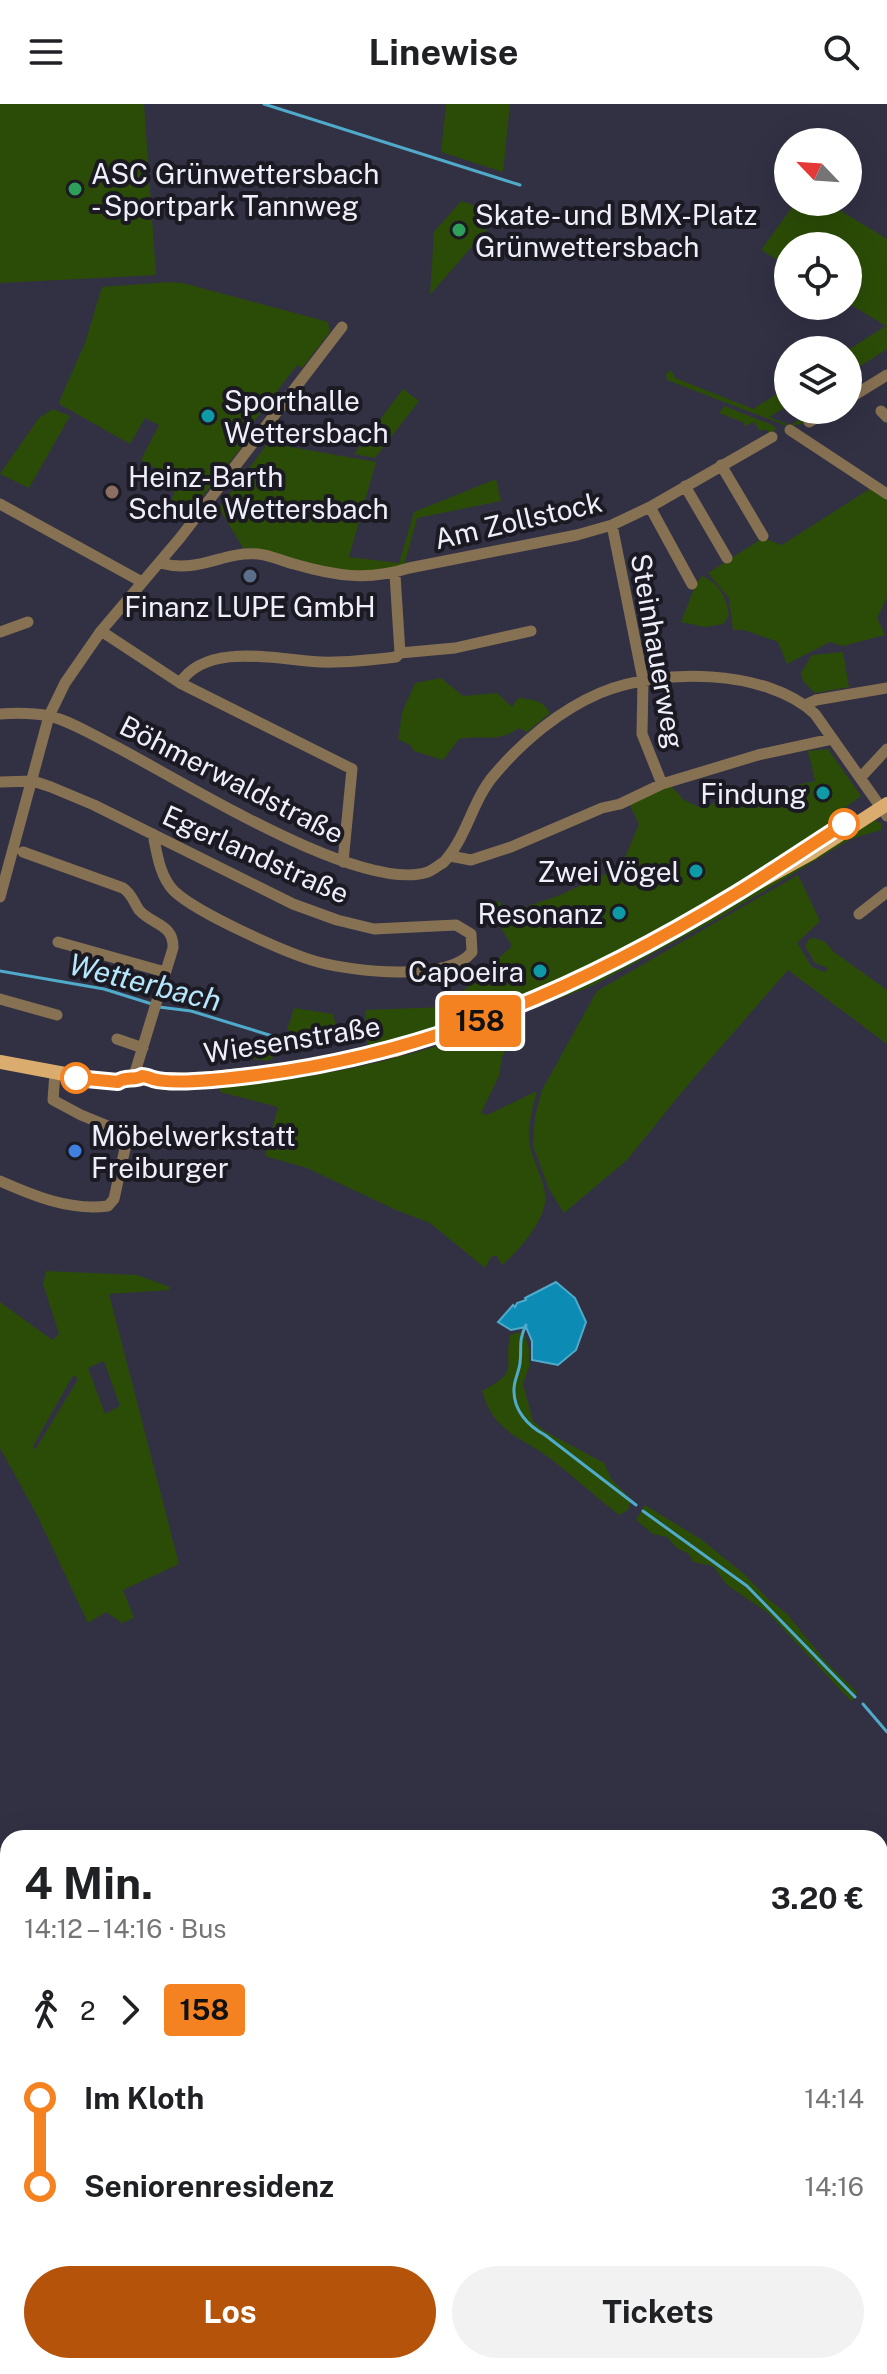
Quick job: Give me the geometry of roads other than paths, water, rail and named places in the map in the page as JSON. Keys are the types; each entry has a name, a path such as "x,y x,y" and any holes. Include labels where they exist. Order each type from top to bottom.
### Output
{"main road":[{"name":"Wiesenstraße","path":"1,1064 60,1073 119,1075 149,1083 153,1079 221,1078 311,1068 435,1037 550,992 643,946 884,805"}],"street":[{"path":"0,897 49,716 71,674 101,631 160,563 342,327"},
{"path":"862,390 887,375"},
{"path":"790,430 887,494"},
{"name":"Am Zollstock","path":"160,563 178,568 241,554 260,554 343,576 395,575 409,568 577,535 612,525 650,507 772,437"},
{"path":"721,465 763,536"},
{"path":"685,486 727,558"},
{"path":"0,504 142,582"},
{"path":"650,507 692,584"},
{"name":"Steinhauerweg","path":"612,525 643,680 642,734 662,784"},
{"path":"395,575 400,653"},
{"path":"0,632 28,622"},
{"path":"101,631 180,683 352,769 343,862"},
{"path":"180,683 186,673 199,666 236,656 358,662 396,657 400,653 455,648 531,631"},
{"path":"445,860 480,793 522,745 589,698 643,680 741,679 805,705 884,805"},
{"path":"805,705 816,700 887,688"},
{"name":"Böhmerwaldstraße","path":"0,714 49,716 139,757 320,854 376,871 410,874 428,872 445,860 471,860 511,847 662,784 758,755 832,739"},
{"path":"861,777 887,749"},
{"path":"0,782 33,781"},
{"name":"Egerlandstraße","path":"33,781 94,805 153,834 293,904 374,929 456,925 467,930 473,940 472,952 460,963 412,971 360,970 316,961 260,938 180,896 165,878 153,834"},
{"path":"23,852 123,888 131,894 141,913 168,929 173,937 173,948 131,1079"},
{"path":"859,914 887,892"},
{"path":"58,942 165,972"},
{"path":"0,999 57,1015"},
{"path":"117,1039 143,1048"},
{"path":"0,1181 38,1198 59,1203 96,1207 108,1206 114,1199 126,1144 125,1133 53,1100 52,1090 60,1073"}],"water":[{"path":"556,1282 575,1298 586,1322 576,1350 558,1365 532,1360 532,1341 526,1327 511,1330 498,1322 513,1305 515,1307 525,1298"}],"waterway":[{"path":"264,104 520,185"},
{"name":"Wetterbach","path":"0,971 104,989 152,1004"},
{"name":"Wetterbach","path":"159,1007 191,1011 279,1038"},
{"path":"526,1325 514,1386 519,1410 533,1427 636,1505"},
{"path":"643,1511 747,1586 855,1697"},
{"path":"863,1704 887,1732"}],"place":[{"name":"ASC Grünwettersbach - Sportpark Tannweg","path":"75,189"},
{"name":"Skate- und BMX-Platz Grünwettersbach","path":"459,230"},
{"name":"Sporthalle Wettersbach","path":"208,416"},
{"name":"Heinz-Barth Schule Wettersbach","path":"112,492"},
{"name":"Finanz LUPE GmbH","path":"250,576"},
{"name":"Findung","path":"823,793"},
{"name":"Zwei Vögel","path":"696,871"},
{"name":"Resonanz","path":"619,913"},
{"name":"Capoeira","path":"540,971"},
{"name":"Möbelwerkstatt Freiburger","path":"75,1151"}]}
